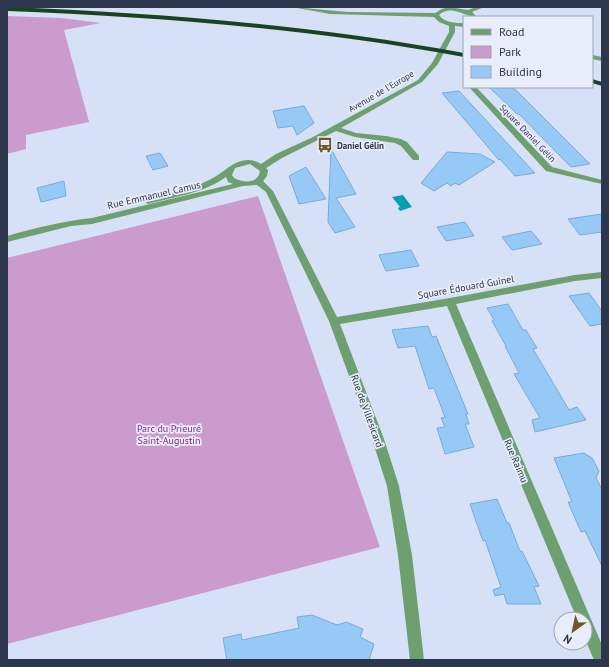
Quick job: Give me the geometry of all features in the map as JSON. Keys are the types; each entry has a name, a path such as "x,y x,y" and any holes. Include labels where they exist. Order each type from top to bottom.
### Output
{"highway":[{"path":"122,7 187,11 276,20 425,40"},
{"path":"7,9 104,12 212,20 330,33 463,55"},
{"path":"440,43 456,46"}],"street":[{"path":"295,7 354,14 436,15 441,11 457,10 468,12 473,16"},
{"path":"468,12 480,7"},
{"path":"436,15 442,22 463,25"},
{"name":"Avenue de l'Europe","path":"262,167 279,156 335,128 420,81 434,64 452,32 452,24"},
{"name":"Square Daniel Gélin","path":"473,88 550,169 557,172 602,182"},
{"path":"335,128 355,135 386,138 398,141 404,144 416,158"},
{"name":"Rue Emmanuel Camus","path":"71,223 89,216 210,184 221,178 237,164 256,164 262,167"},
{"path":"258,181 265,175 262,167"},
{"path":"229,171 228,175 231,180 242,184"},
{"name":"Rue Emmanuel Camus","path":"7,239 71,223 99,219 258,181"},
{"name":"Rue de Villesicard","path":"258,181 270,191 334,321 378,439 393,486 405,555 417,660"},
{"name":"Square Édouard Guinel","path":"334,321 450,302 575,278 602,276"},
{"name":"Rue Raimu","path":"450,302 580,611"},
{"name":"Rue Raimu","path":"593,641 601,660"}],"green space":[{"path":"7,16 61,18 101,23 64,30 89,122 26,135 26,149 7,154"},
{"name":"Parc du Prieuré Saint-Augustin","path":"258,196 380,547 7,644 7,258"}],"water":[{"path":"403,195 412,207 400,211 398,208 400,207 392,197"}],"building":[{"path":"490,88 512,88 517,91 590,164 571,167 519,114 517,114"},
{"path":"459,91 535,173 515,176 500,159 499,160 442,93"},
{"path":"304,106 314,123 297,135 293,126 278,128 273,111"},
{"path":"331,149 356,194 336,198 355,227 335,233 328,222"},
{"path":"447,152 480,154 495,162 459,185 455,183 451,186 447,183 434,191 421,183"},
{"path":"160,153 168,166 153,170 146,156"},
{"path":"306,167 326,199 299,204 289,176"},
{"path":"64,181 66,196 41,202 37,188"},
{"path":"602,214 602,232 580,235 568,219"},
{"path":"465,222 474,236 446,241 437,227"},
{"path":"531,231 542,244 512,250 502,237"},
{"path":"411,250 419,266 386,271 379,255"},
{"path":"589,293 602,311 602,324 590,326 569,296"},
{"path":"508,304 523,330 526,330 537,348 533,349 569,410 577,407 586,420 535,432 532,420 540,418 514,374 519,373 492,321 494,320 487,308"},
{"path":"428,326 432,337 436,336 468,414 466,414 469,424 465,424 474,447 445,454 437,428 445,427 441,418 445,417 434,388 429,389 415,346 398,348 392,330"},
{"path":"584,453 592,458 599,471 596,478 602,489 602,566 585,531 581,532 568,502 572,502 554,458"},
{"path":"497,499 507,523 509,523 520,551 522,551 539,586 534,587 541,604 507,604 504,594 495,596 493,590 501,587 485,540 483,541 470,504"},
{"path":"312,615 337,625 346,622 363,629 360,637 374,644 369,660 227,660 223,638 241,634 242,640 299,628 297,617"}],"place":[{"name":"Daniel Gélin","path":"325,145"}]}
